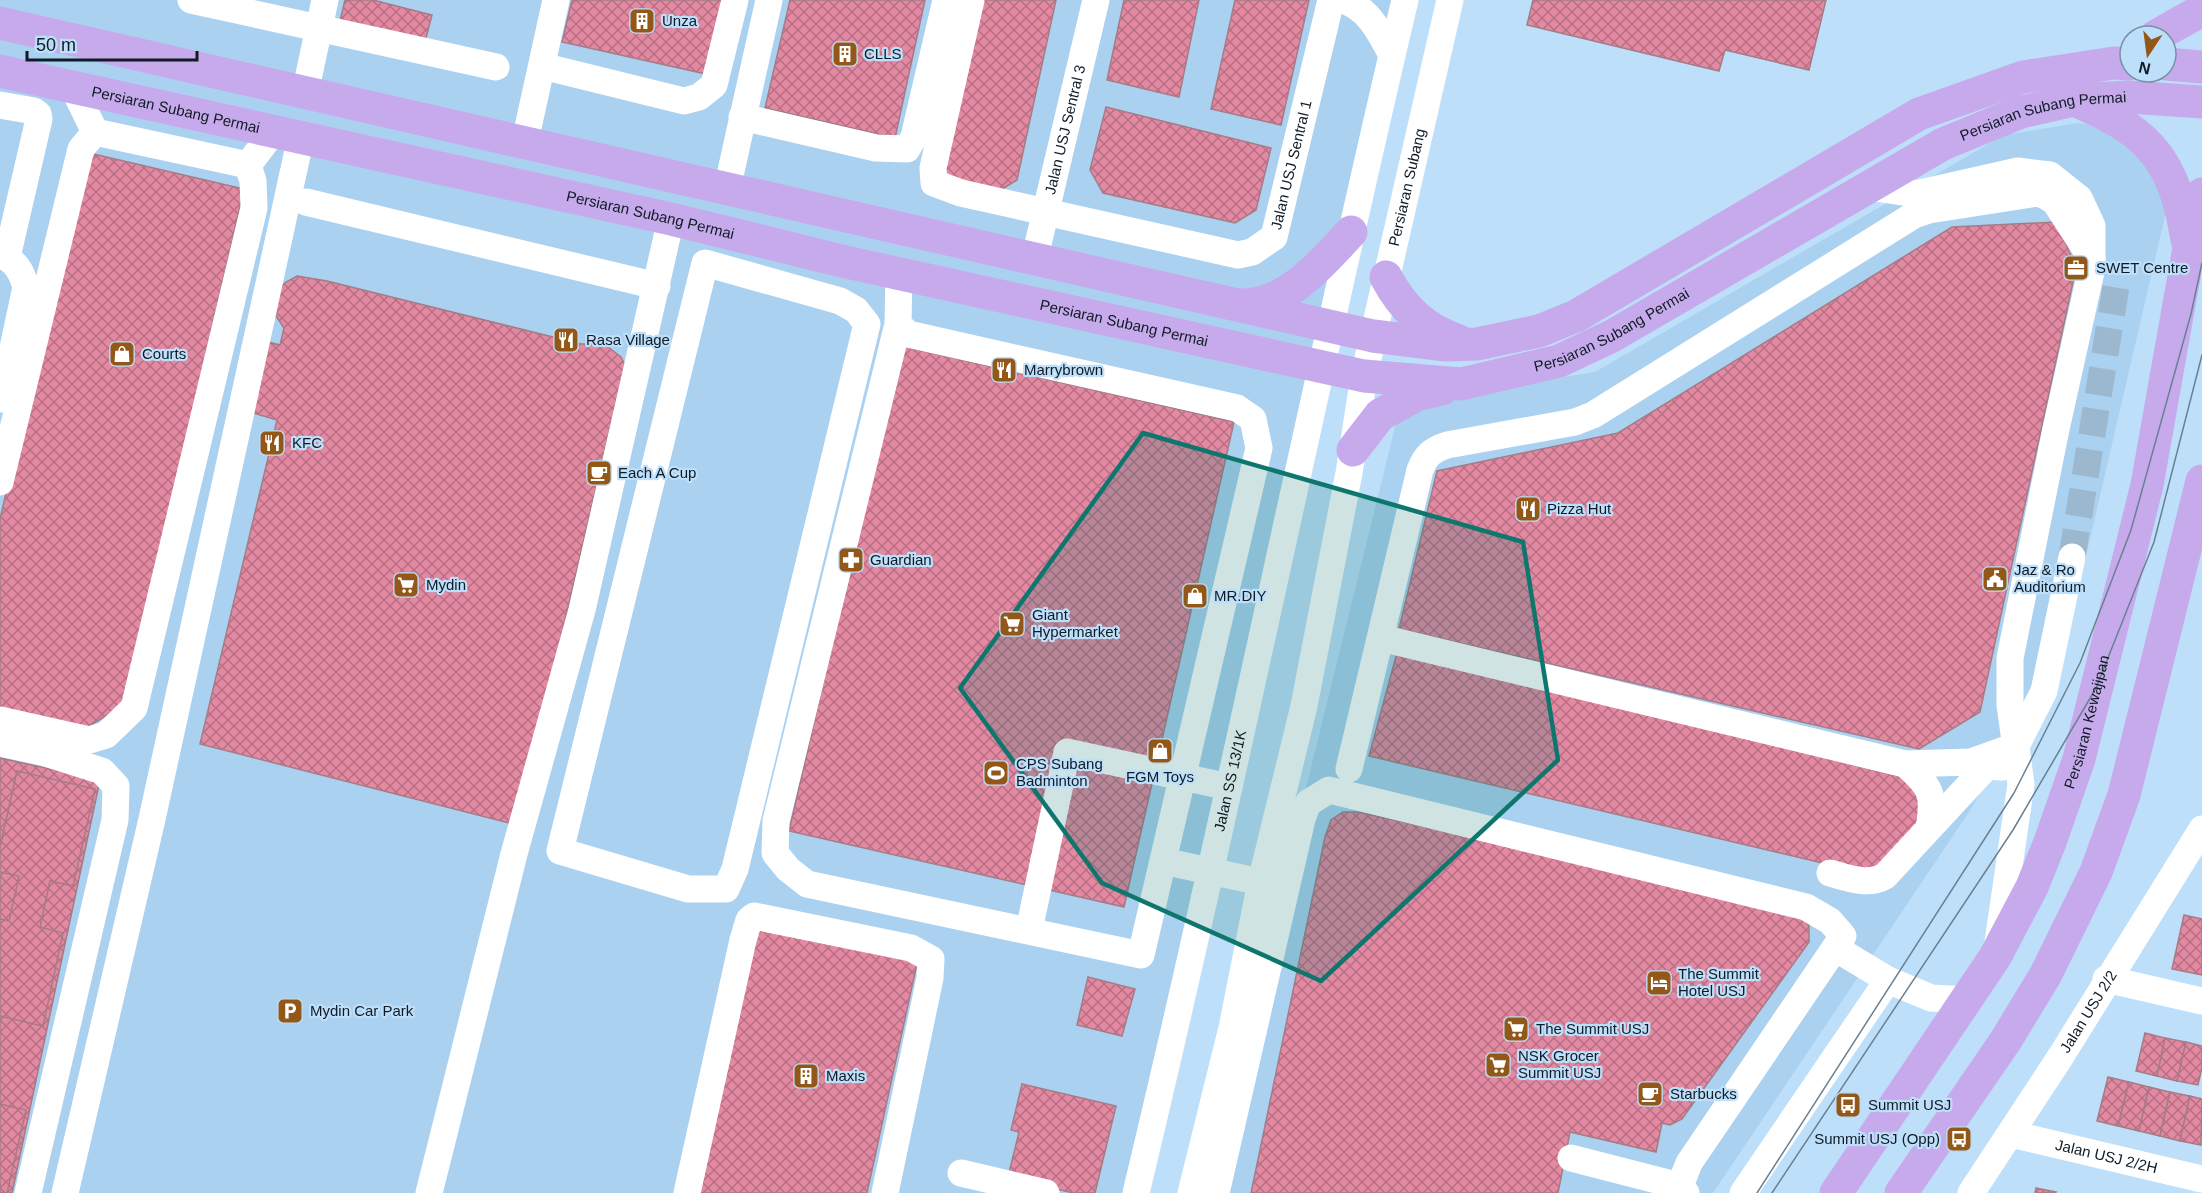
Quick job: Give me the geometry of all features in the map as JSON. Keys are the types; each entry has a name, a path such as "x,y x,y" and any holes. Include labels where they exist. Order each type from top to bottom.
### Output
{"main road":[{"path":"2177,24 2202,10"},
{"name":"Persiaran Subang Permai","path":"0,23 525,141 1230,306 1373,336 1446,345 1507,339 1539,331 1576,316 1919,114 2023,77 2118,61"},
{"path":"2178,65 2202,67"},
{"name":"Persiaran Subang Permai","path":"0,71 671,219 846,262 1364,376 1461,384 1559,361 1612,336 1943,144 2022,111 2074,100 2128,98 2202,102"},
{"path":"2074,100 2116,118 2147,140 2173,184 2183,212 2189,248"},
{"name":"Persiaran Kewajipan","path":"1836,1193 1995,957 2032,887 2079,759 2147,485 2189,248 2202,194"},
{"path":"1230,306 1253,305 1277,298 1318,267 1351,232"},
{"path":"1386,277 1409,313 1445,336 1468,344"},
{"path":"1353,450 1380,414 1416,395 1461,384"},
{"path":"1901,1193 2006,1040 2046,974 2096,872 2124,795 2202,481"}],"street":[{"path":"191,0 496,67"},
{"path":"305,93 325,0"},
{"path":"525,141 556,0"},
{"path":"542,66 684,101 699,97 714,85 735,0"},
{"path":"727,189 769,0"},
{"path":"742,117 876,148 907,149 914,137 946,0"},
{"name":"Jalan USJ Sentral 1","path":"971,0 933,168 934,183 961,193 1238,255 1264,246 1274,237 1281,219 1331,0"},
{"name":"Jalan USJ Sentral 3","path":"1034,261 1096,0"},
{"path":"1342,0 1353,3 1369,17 1392,55"},
{"path":"1321,366 1328,327 1405,0"},
{"name":"Persiaran Subang","path":"1364,376 1450,0"},
{"path":"74,87 95,132"},
{"path":"0,105 34,111 38,114 39,119 4,256 21,271 26,287 0,408"},
{"path":"95,132 248,165 297,137"},
{"path":"0,482 81,149 95,132"},
{"path":"292,262 306,202 297,137"},
{"path":"65,1193 152,819 297,137"},
{"path":"0,720 89,740 106,735 134,708 254,208 253,181 248,165"},
{"path":"1868,187 1916,194 2018,171 2050,175 2079,198 2092,226 2092,260 2010,658 2010,705 2021,784 1995,957"},
{"path":"1349,769 1420,470 1425,458 1432,450 1447,444 1575,422 1593,415 1914,215 1929,210 2037,194 2046,196 2055,202 2092,260"},
{"path":"306,202 657,286"},
{"path":"429,1193 514,854 582,610 671,219"},
{"path":"705,262 840,302 856,310 867,324 735,869 726,889 688,889 560,851 705,262"},
{"path":"840,302 846,262"},
{"path":"898,324 908,334 1237,408 1253,419 1259,448 1141,955 807,884 788,869 775,853 776,821 898,324 899,274"},
{"name":"Jalan SS 13/1K","path":"1136,1193 1305,448 1321,366"},
{"path":"1216,1193 1353,450 1364,376"},
{"path":"1381,638 1905,764 1971,762 2016,746 2044,691 2072,557"},
{"path":"0,743 42,752 102,771 116,786 115,820 28,1193"},
{"path":"1029,930 1067,752 1229,787"},
{"path":"1905,764 1929,789 1933,800 1929,828"},
{"path":"1830,873 1863,881 1876,881 1885,876 1987,766 1999,765 2008,770 2019,805"},
{"path":"1191,1193 1232,1028 1273,884 1308,803 1317,795 1329,790 1806,907 1830,921 1843,936 1689,1163 1680,1191 1638,1185 1571,1158"},
{"name":"Jalan USJ 2/2","path":"1971,1193 2011,1134 2202,829"},
{"path":"1163,861 1273,884"},
{"path":"687,1193 743,940 749,920 754,916 911,948 931,959 930,978 885,1193"},
{"path":"1834,948 1888,980 1931,998 1967,999"},
{"path":"2106,979 2202,1001"},
{"path":"1743,1193 1888,980"},
{"name":"Jalan USJ 2/2H","path":"2011,1134 2202,1179"},
{"path":"961,1173 1046,1193"}],"highlighted area":[{"path":"1143,433 1523,542 1558,760 1321,981 1102,883 960,688"}],"shaded area":[{"path":"0,0 1398,0 1126,1193 0,1193"},
{"path":"2078,123 2111,126 2137,145 2169,199 2067,638 1971,809 1713,1193 1206,1193 1401,403 1595,372 2004,135"}],"building":[{"path":"345,0 373,0 432,15 424,45 339,25"},
{"name":"Unza","path":"572,0 722,0 706,74 562,42"},
{"name":"CLLS","path":"790,0 925,0 895,138 765,108"},
{"path":"977,0 1056,0 1017,180 996,193 936,181"},
{"path":"1124,0 1199,0 1179,97 1107,80"},
{"path":"1235,0 1309,0 1281,125 1211,109"},
{"path":"1533,0 1826,0 1809,70 1725,50 1719,71 1527,25"},
{"path":"1106,107 1271,148 1256,210 1235,223 1103,193 1090,170"},
{"name":"Courts","path":"85,152 244,189 125,704 83,730 0,710 0,519"},
{"path":"2057,222 2076,268 1980,712 1919,749 1399,629 1437,471 1618,433 1952,227"},
{"name":"Mydin","path":"297,276 327,281 581,344 604,344 621,357 627,369 617,398 517,825 200,744 277,420 250,412 268,342 280,345 284,328 272,310 276,292 286,282"},
{"name":"Giant Hypermarket","path":"901,346 1234,422 1124,907 789,831"},
{"path":"1398,649 1913,780 1924,819 1869,874 1369,756"},
{"path":"0,758 100,780 12,1193 0,1193"},
{"path":"17,771 95,789 73,886 50,881 40,927 63,933 43,1026 0,1016 0,919 9,921 19,876 0,872 0,847"},
{"name":"The Summit USJ","path":"1343,812 1358,812 1649,876 1802,915 1809,926 1809,942 1682,1119 1670,1125 1662,1123 1656,1152 1570,1132 1558,1193 1251,1193 1325,837 1331,820"},
{"path":"2184,915 2202,919 2202,975 2172,969"},
{"name":"Maxis","path":"753,923 918,959 867,1193 694,1193"},
{"path":"1088,977 1135,989 1122,1036 1077,1025"},
{"path":"2145,1033 2165,1038 2157,1076 2136,1071"},
{"path":"2165,1038 2186,1042 2177,1081 2157,1076"},
{"path":"2186,1042 2202,1046 2202,1067 2198,1085 2177,1081"},
{"path":"2108,1077 2129,1082 2118,1126 2097,1121"},
{"path":"2129,1082 2149,1087 2139,1131 2118,1126"},
{"path":"1022,1084 1116,1106 1095,1193 1073,1193 1008,1177 1019,1132 1011,1130"},
{"path":"2149,1087 2170,1092 2160,1136 2139,1131"},
{"path":"2170,1092 2190,1096 2180,1141 2160,1136"},
{"path":"2190,1096 2202,1099 2201,1145 2180,1141"},
{"path":"0,1104 26,1110 7,1193 0,1193"},
{"path":"2036,1188 2056,1192 2035,1193"}],"tunnel":[{"path":"2072,557 2118,274"}],"tram line":[{"path":"1757,1193 2014,793 2080,663 2131,530 2191,314 2202,263"},
{"path":"1772,1193 2013,830 2096,688 2154,542 2202,355"}],"place":[{"name":"Unza","path":"642,21"},
{"name":"CLLS","path":"845,54"},
{"name":"SWET Centre","path":"2076,268"},
{"name":"Rasa Village","path":"566,340"},
{"name":"Courts","path":"122,354"},
{"name":"Marrybrown","path":"1004,370"},
{"name":"KFC","path":"272,443"},
{"name":"Each A Cup","path":"599,473"},
{"name":"Pizza Hut","path":"1528,509"},
{"name":"Guardian","path":"851,560"},
{"name":"Jaz & Ro Auditorium","path":"1995,579"},
{"name":"Mydin","path":"406,585"},
{"name":"MR.DIY","path":"1195,596"},
{"name":"Giant Hypermarket","path":"1012,624"},
{"name":"FGM Toys","path":"1160,751"},
{"name":"CPS Subang Badminton","path":"996,773"},
{"name":"The Summit Hotel USJ","path":"1659,983"},
{"name":"Mydin Car Park","path":"290,1011"},
{"name":"The Summit USJ","path":"1516,1029"},
{"name":"NSK Grocer Summit USJ","path":"1498,1065"},
{"name":"Maxis","path":"806,1076"},
{"name":"Starbucks","path":"1650,1094"},
{"name":"Summit USJ","path":"1848,1105"},
{"name":"Summit USJ (Opp)","path":"1959,1139"}]}
